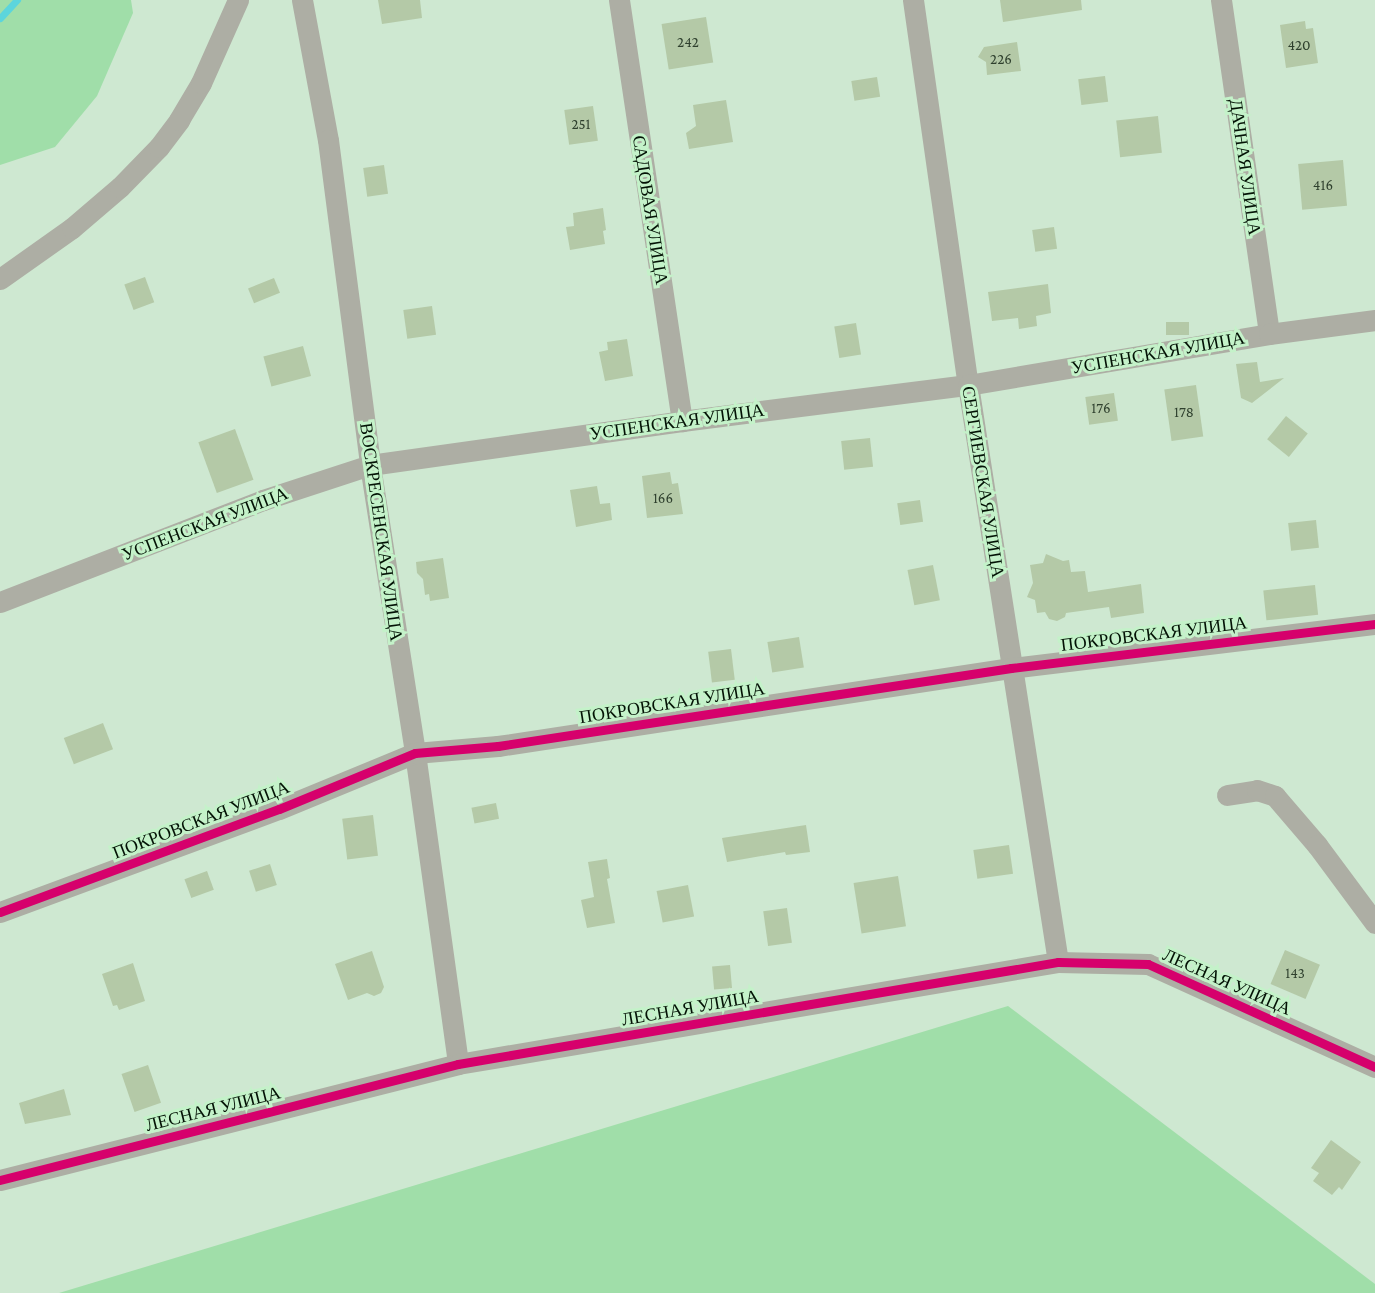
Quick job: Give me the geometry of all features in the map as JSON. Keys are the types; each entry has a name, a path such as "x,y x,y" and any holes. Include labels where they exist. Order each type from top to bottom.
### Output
{"street":[{"path":"0,279 72,228 120,187 159,147 180,120 201,83 238,0"},
{"name":"ВОСКРЕСЕНСКАЯ УЛИЦА","path":"302,0 328,140 370,465 415,753 458,1064"},
{"name":"САДОВАЯ УЛИЦА","path":"619,0 682,421"},
{"name":"СЕРГИЕВСКАЯ УЛИЦА","path":"913,0 968,385 1058,962"},
{"name":"ДАЧНАЯ УЛИЦА","path":"1221,0 1269,334"},
{"name":"УСПЕНСКАЯ УЛИЦА","path":"0,602 263,500 370,465 682,421 968,385 1269,334 1375,320"},
{"name":"ПОКРОВСКАЯ УЛИЦА","path":"0,912 279,809 415,753 498,746 1011,668 1375,624"},
{"path":"1227,795 1257,790 1275,796 1317,845 1375,923"},
{"name":"ЛЕСНАЯ УЛИЦА","path":"0,1180 458,1064 1058,962 1148,964 1375,1067"}],"green space":[{"path":"0,0 131,0 133,13 97,96 55,147 0,165"},
{"path":"1008,1006 1375,1284 1375,1293 59,1293"}],"building":[{"path":"378,0 420,0 422,18 382,24"},
{"path":"1000,0 1081,0 1082,10 1003,22"},
{"path":"706,17 713,62 669,69 662,24"},
{"path":"1305,21 1306,29 1313,28 1318,63 1286,68 1280,25"},
{"path":"1017,42 1021,71 987,75 986,62 978,57 984,47"},
{"path":"1105,76 1108,102 1081,105 1078,79"},
{"path":"877,77 880,97 854,101 851,81"},
{"path":"726,100 733,142 689,149 686,133 696,126 693,105"},
{"path":"593,106 598,141 569,145 564,110"},
{"path":"1158,116 1162,153 1120,157 1116,120"},
{"path":"1343,160 1347,206 1302,210 1298,164"},
{"path":"384,165 388,194 367,197 363,168"},
{"path":"603,208 605,244 570,250 566,227 574,226 573,213"},
{"path":"1054,227 1057,249 1035,252 1032,230"},
{"path":"145,277 154,302 134,310 124,285"},
{"path":"274,278 280,293 254,303 248,288"},
{"path":"1048,284 1051,313 1036,316 1037,326 1019,329 1018,318 992,321 988,292"},
{"path":"432,306 436,335 407,339 403,310"},
{"path":"1166,322 1189,322 1189,335 1166,335"},
{"path":"856,323 861,355 839,358 834,326"},
{"path":"627,339 633,376 605,381 599,352 608,350 607,342"},
{"path":"303,346 311,376 271,387 263,357"},
{"path":"1257,362 1260,382 1284,378 1252,403 1241,398 1236,364"},
{"path":"1196,385 1203,436 1172,441 1164,389"},
{"path":"1114,393 1118,421 1089,425 1085,397"},
{"path":"1286,416 1308,434 1289,457 1267,439"},
{"path":"235,429 253,480 217,493 198,442"},
{"path":"870,438 873,467 844,470 841,441"},
{"path":"670,472 672,484 678,483 683,514 647,518 642,476"},
{"path":"597,486 600,504 610,503 612,520 576,527 570,490"},
{"path":"920,500 923,522 900,525 897,503"},
{"path":"1316,520 1319,548 1291,551 1288,523"},
{"path":"1046,554 1063,561 1069,560 1071,572 1085,571 1088,592 1141,584 1144,613 1111,618 1109,607 1066,613 1065,617 1057,621 1049,619 1045,612 1037,613 1035,600 1027,597 1033,583 1030,565 1043,563"},
{"path":"443,558 449,598 430,601 429,594 425,595 423,579 417,573 416,562"},
{"path":"933,565 940,600 914,605 907,570"},
{"path":"1315,585 1318,615 1266,620 1263,590"},
{"path":"799,637 804,668 772,673 767,642"},
{"path":"731,649 735,680 712,683 708,652"},
{"path":"103,723 113,749 74,764 64,738"},
{"path":"496,803 499,819 475,823 471,808"},
{"path":"373,815 378,856 347,859 342,819"},
{"path":"806,825 810,852 786,855 785,852 727,862 722,838"},
{"path":"1009,845 1013,874 977,879 973,850"},
{"path":"607,859 610,878 607,879 615,923 587,928 581,900 594,897 588,862"},
{"path":"270,864 277,885 256,892 249,871"},
{"path":"207,871 214,890 191,898 184,879"},
{"path":"898,876 906,926 862,933 854,883"},
{"path":"688,885 694,916 663,923 657,891"},
{"path":"787,908 792,943 768,946 763,911"},
{"path":"1285,950 1320,965 1306,999 1271,984"},
{"path":"372,951 384,987 381,993 374,996 367,993 348,1000 335,964"},
{"path":"133,963 145,1001 119,1010 117,1005 113,1006 102,974"},
{"path":"730,965 732,988 714,989 712,967"},
{"path":"148,1065 161,1103 135,1112 122,1074"},
{"path":"64,1089 71,1115 25,1124 19,1103"},
{"path":"1331,1140 1361,1162 1342,1190 1339,1187 1332,1195 1313,1181 1319,1173 1311,1168"}],"waterway":[{"path":"0,18 17,0"}],"cycle path":[{"path":"0,912 279,809 415,753 498,746 1011,668 1375,624"},
{"path":"0,1180 458,1064 1058,962 1148,964 1375,1067"}]}
